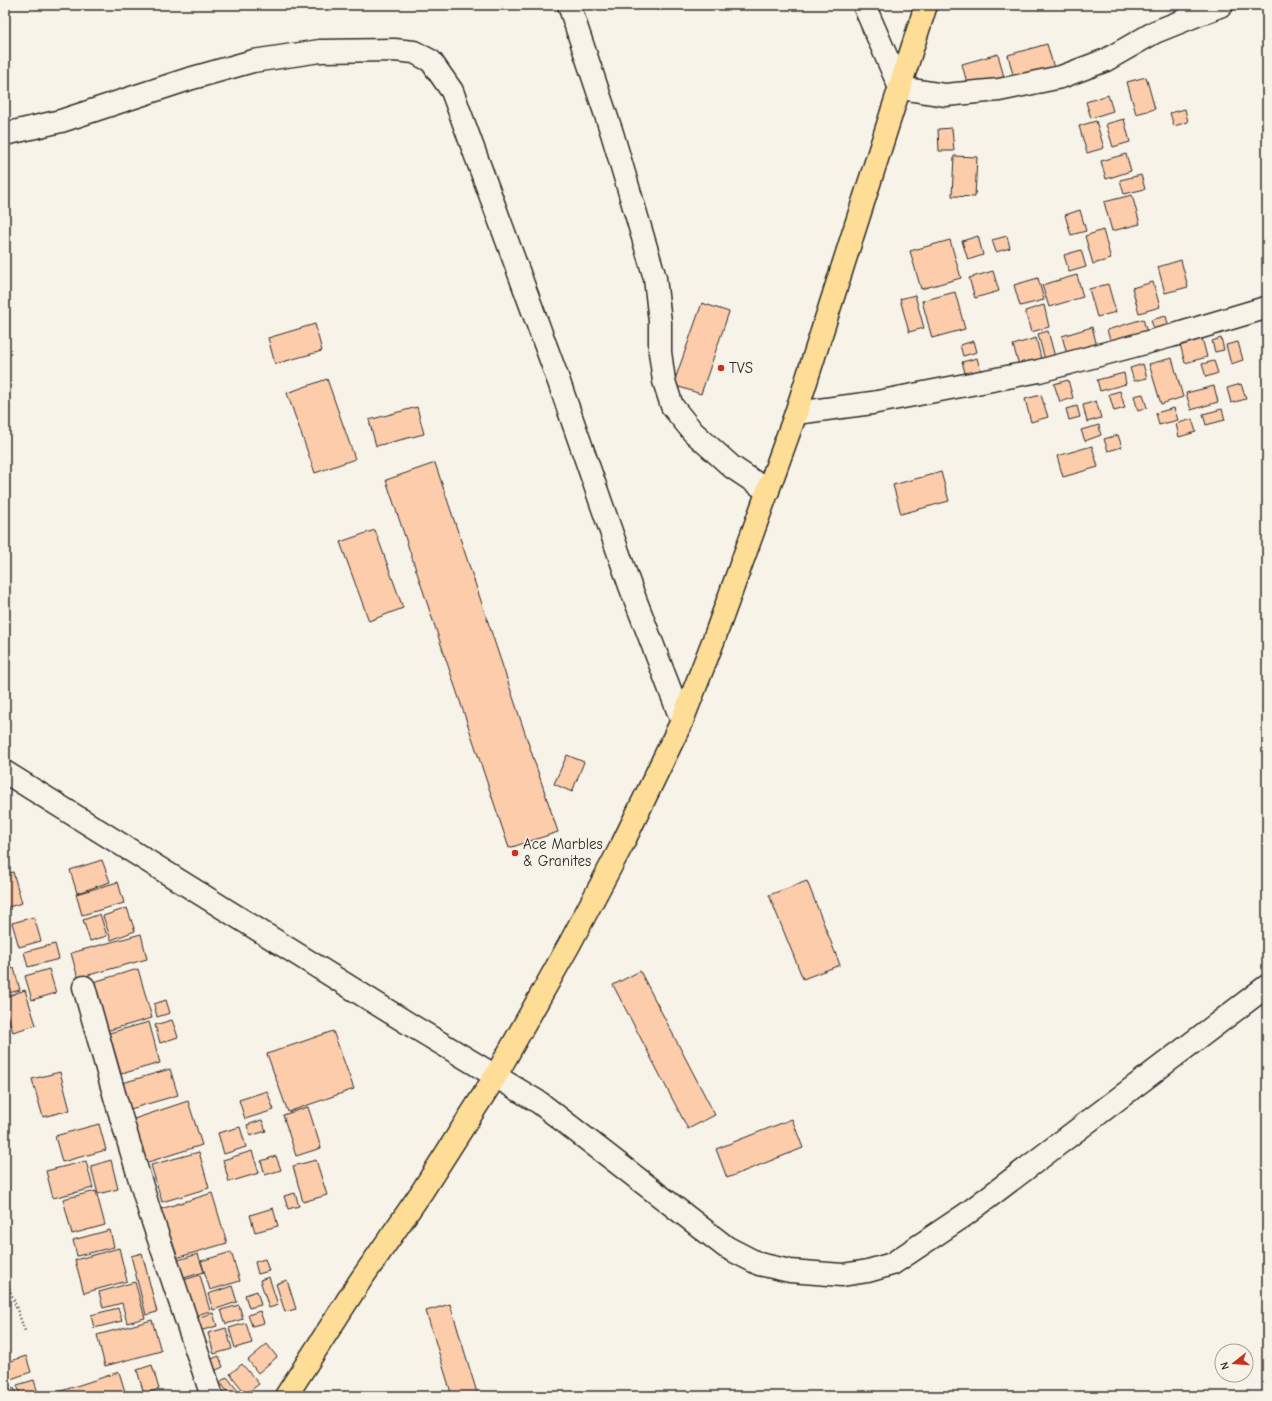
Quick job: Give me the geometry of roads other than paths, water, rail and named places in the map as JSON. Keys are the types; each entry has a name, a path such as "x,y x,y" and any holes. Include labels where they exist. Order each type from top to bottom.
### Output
{"highway":[{"path":"286,1396 495,1077 569,945 622,845 682,721 714,640 796,413 926,5"}],"street":[{"path":"569,5 612,133 655,278 660,322 660,352 664,381 672,406 693,432 732,467 768,491"},
{"path":"864,5 900,88 945,95 999,90 1061,77 1106,60 1155,32 1222,5"},
{"path":"5,134 61,121 189,79 253,61 320,51 394,50 414,52 431,61 452,91 556,375 630,586 682,721"},
{"path":"796,413 872,403 1039,371 1164,338 1265,308"},
{"path":"5,772 495,1077 540,1103 726,1247 759,1264 790,1271 842,1274 868,1271 892,1264 965,1215 1267,986"},
{"path":"84,987 150,1213 212,1396"}],"place":[{"name":"TVS","path":"721,368"},
{"name":"Ace Marbles & Granites","path":"515,853"}]}
